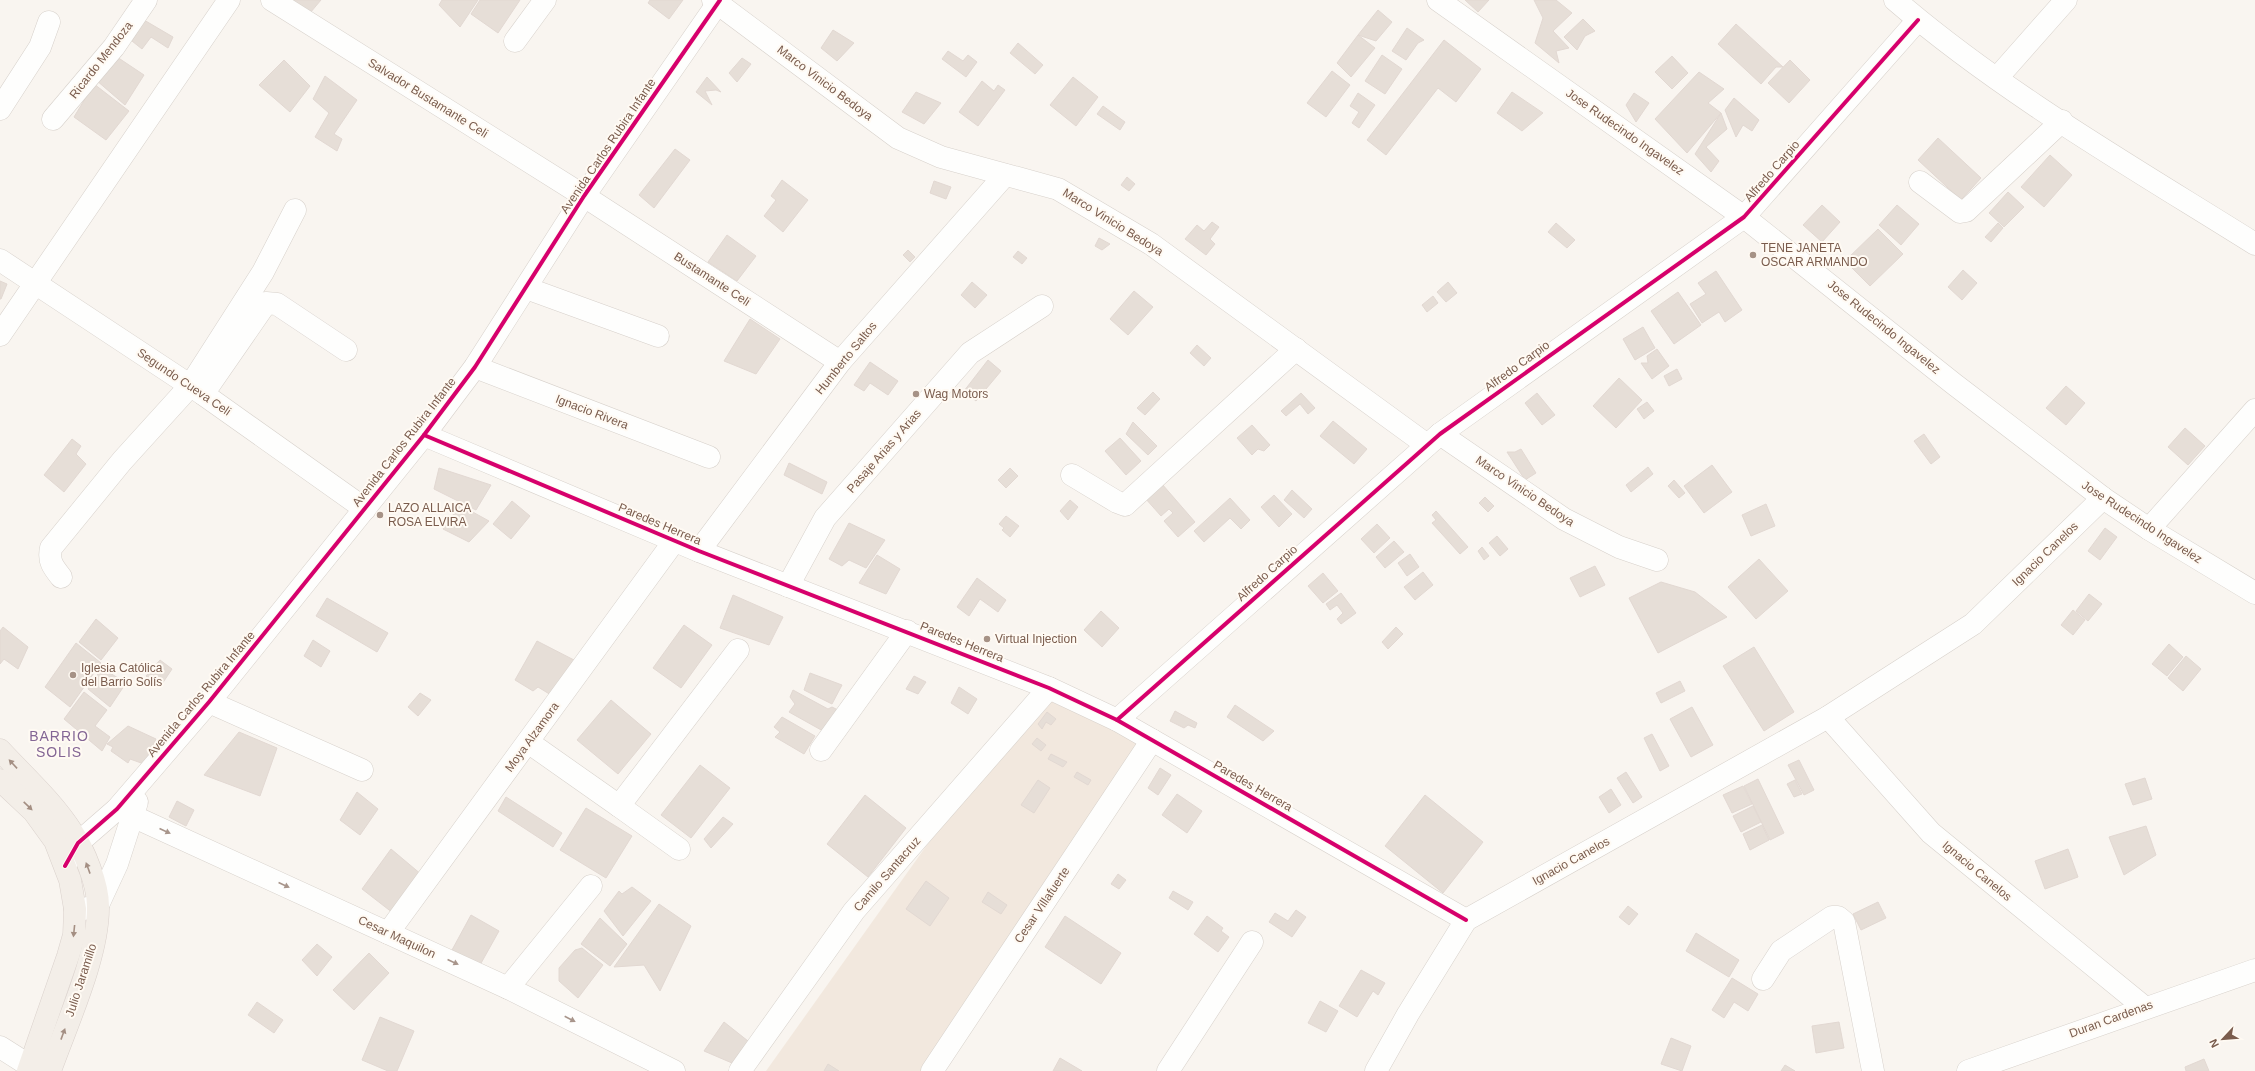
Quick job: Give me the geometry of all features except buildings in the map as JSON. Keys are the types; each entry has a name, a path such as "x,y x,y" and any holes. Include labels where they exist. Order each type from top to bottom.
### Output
{"main road":[{"name":"Julio Jaramillo","path":"0,750 56,811 78,843 89,868 98,905 96,934 91,957 36,1069"},
{"name":"Julio Jaramillo","path":"0,780 34,812 55,841 70,880 75,909 74,935 36,1069"}],"street":[{"name":"Ricardo Mendoza","path":"53,119 114,47 146,0"},
{"path":"0,335 229,0"},
{"name":"Salvador Bustamante Celi","path":"272,0 584,196"},
{"path":"515,41 545,0"},
{"name":"Jose Rudecindo Ingavelez","path":"1438,0 1744,217 1954,384 2103,498 2149,529 2255,593"},
{"path":"1895,0 1918,20 1997,78 2255,244"},
{"path":"1997,78 2066,0"},
{"name":"Avenida Carlos Rubira Infante","path":"98,905 117,864 126,813 142,782 209,702 365,509 424,435 475,367 584,196 717,1"},
{"name":"Marco Vinicio Bedoya","path":"717,1 898,138 941,157 1058,189 1101,213 1151,244 1296,349 1434,439 1564,519 1619,547 1657,560"},
{"name":"Alfredo Carpio","path":"1117,720 1434,439 1744,217 1918,20"},
{"path":"0,109 40,47 50,22"},
{"path":"1920,182 1960,212 1966,211 2062,121"},
{"name":"Humberto Saltos","path":"699,551 840,362 1005,175"},
{"name":"Bustamante Celi","path":"584,196 840,362"},
{"path":"197,390 264,272 295,210"},
{"name":"Segundo Cueva Celi","path":"0,260 197,390 365,509"},
{"path":"526,288 658,336"},
{"path":"61,577 51,565 49,556 51,548 122,461 197,390 266,303 277,304 346,350"},
{"name":"Pasaje Arias y Arias","path":"788,586 825,518 970,353 1042,306"},
{"path":"1072,475 1116,502 1125,505 1296,349"},
{"name":"Ignacio Rivera","path":"475,367 709,456"},
{"path":"2149,529 2255,410"},
{"name":"Paredes Herrera","path":"424,435 699,551 908,631 1049,688 1117,720 1466,920"},
{"name":"Ignacio Canelos","path":"1377,1071 1408,1014 1466,920 1828,717 1973,624 2103,498"},
{"name":"Moya Alzamora","path":"388,933 675,540"},
{"path":"821,750 908,631"},
{"path":"619,806 738,650"},
{"name":"Camilo Santacruz","path":"740,1071 854,911 1049,688"},
{"path":"209,702 362,770"},
{"name":"Ignacio Canelos","path":"1828,717 1931,833 2144,1007"},
{"name":"Cesar Villafuerte","path":"932,1071 1152,740"},
{"path":"528,742 679,849"},
{"path":"65,866 78,843 126,813"},
{"name":"Cesar Maquilon","path":"126,813 508,988 674,1071"},
{"path":"508,988 591,886"},
{"path":"75,909 84,909 98,905"},
{"path":"1763,979 1781,951 1832,917 1838,917 1844,922 1872,1071"},
{"path":"1168,1071 1252,942"},
{"name":"Duran Cardenas","path":"1968,1071 2144,1007 2255,970"},
{"path":"0,1047 36,1069"}],"shaded area":[{"path":"1048,675 1154,752 927,1071 766,1071"}],"cycle path":[{"path":"65,866 78,843 117,809 209,702 424,435 475,367 584,196 720,0"},
{"path":"1117,720 1440,434 1744,217 1918,20"},
{"path":"424,435 699,551 1049,688 1117,720 1466,920"}],"place":[{"name":"TENE JANETA OSCAR ARMANDO","path":"1753,255"},
{"name":"Wag Motors","path":"916,394"},
{"name":"LAZO ALLAICA ROSA ELVIRA","path":"380,515"},
{"name":"Virtual Injection","path":"987,639"},
{"name":"Iglesia Católica del Barrio Solís","path":"73,675"}],"district":[{"name":"BARRIO SOLIS","path":"59,744"}]}
